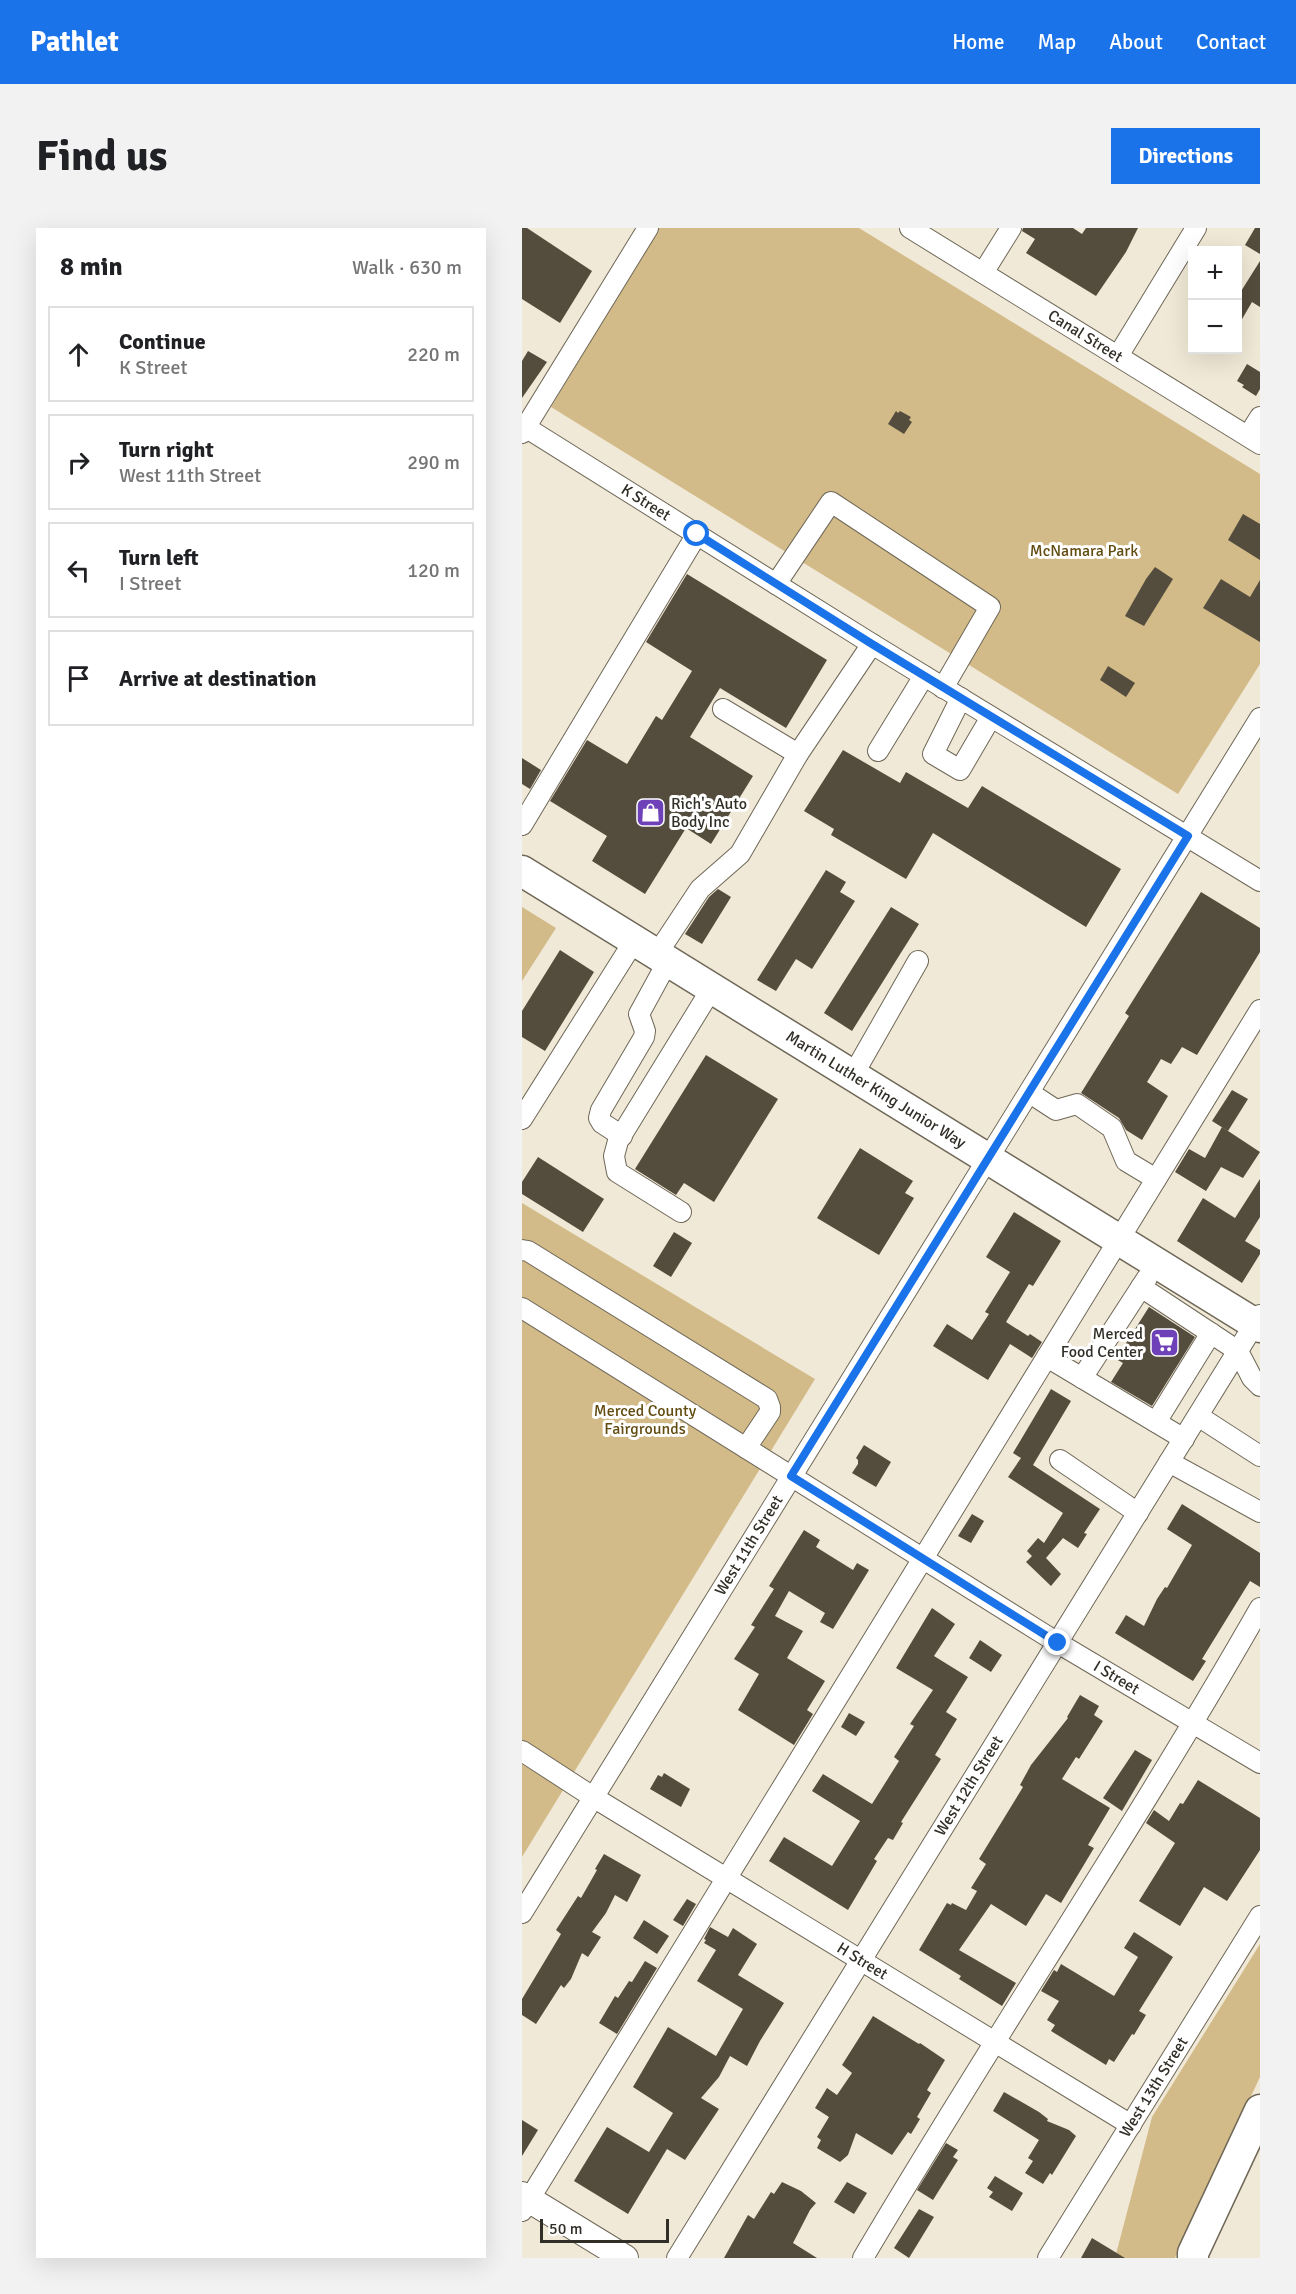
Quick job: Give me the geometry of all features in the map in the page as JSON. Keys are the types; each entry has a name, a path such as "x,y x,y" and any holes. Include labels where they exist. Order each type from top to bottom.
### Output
{"highway":[{"name":"Martin Luther King Junior Way","path":"522,871 1119,1240 1148,1275 1192,1285 1258,1322"},
{"path":"1193,2258 1193,2253 1231,2169 1260,2110"},
{"path":"1209,2258 1260,2155"}],"main road":[{"path":"524,2202 625,2258"}],"street":[{"path":"523,428 648,228"},
{"name":"Canal Street","path":"910,228 1254,440"},
{"path":"983,273 1011,228"},
{"path":"1118,356 1196,228"},
{"path":"1254,440 1260,417"},
{"name":"K Street","path":"523,428 1260,881"},
{"path":"776,584 831,502 990,607 943,688"},
{"path":"525,820 697,534"},
{"path":"522,1119 653,952 699,889 740,854 798,754 872,644"},
{"path":"878,751 924,676"},
{"path":"961,698 933,754 960,770 991,717"},
{"path":"723,709 798,754"},
{"name":"West 11th Street","path":"522,1913 1260,718"},
{"path":"622,1136 602,1123 599,1118 601,1110 644,1037 645,1031 639,1014 653,952"},
{"path":"853,1075 918,961"},
{"path":"681,1212 617,1172 615,1148 712,988"},
{"path":"524,2202 727,1878 1260,1010"},
{"path":"1030,1093 1056,1110 1077,1104 1112,1128 1126,1161 1156,1179"},
{"path":"522,1250 528,1251 766,1399 770,1412 746,1448"},
{"path":"1082,1378 1148,1275 1176,1311 1238,1351 1252,1378 1260,1386"},
{"path":"1176,1311 1192,1285"},
{"name":"I Street","path":"522,1308 1058,1643 1260,1763"},
{"name":"West 12th Street","path":"677,2258 1258,1322"},
{"path":"1156,1422 1211,1333"},
{"path":"1047,1357 1184,1438"},
{"path":"1198,1416 1260,1456"},
{"path":"1060,1460 1138,1514"},
{"path":"1169,1462 1260,1512"},
{"path":"863,2258 994,2042 1194,1724 1260,1608"},
{"name":"H Street","path":"522,1751 593,1797 1131,2125"},
{"name":"West 13th Street","path":"1048,2258 1260,1916"}],"green space":[{"name":"McNamara Park","path":"659,228 859,228 1260,474 1260,664 1178,794 551,407"},
{"path":"522,907 556,928 522,981"},
{"name":"Merced County Fairgrounds","path":"522,1203 815,1379 522,1857"},
{"path":"1260,1944 1260,2077 1175,2258 1115,2258 1152,2117"}],"building":[{"path":"522,228 527,228 592,271 560,323 522,299"},
{"path":"1023,228 1073,228 1082,234 1086,228 1138,228 1126,252 1096,296 1026,253 1035,239 1022,231"},
{"path":"1255,228 1260,228 1260,254 1245,245"},
{"path":"1260,261 1260,307 1252,302 1242,319 1242,290"},
{"path":"528,351 547,362 522,398 522,361"},
{"path":"1247,364 1260,372 1260,389 1256,396 1237,381"},
{"path":"896,411 911,417 909,420 912,422 904,434 888,424"},
{"path":"1243,514 1260,524 1260,560 1228,540"},
{"path":"1155,567 1173,579 1144,626 1125,616"},
{"path":"687,574 827,660 786,728 720,688 690,737 753,776 711,844 686,828 645,894 592,861 607,836 550,801 587,740 627,764 656,716 662,720 692,671 646,642"},
{"path":"1221,579 1250,597 1260,580 1260,642 1203,608"},
{"path":"1108,666 1135,683 1126,697 1100,680"},
{"path":"843,750 900,783 906,772 968,808 982,786 1121,869 1086,927 933,833 906,879 831,835 834,829 804,811"},
{"path":"522,758 541,770 530,789 522,784"},
{"path":"826,870 846,882 840,892 855,901 812,969 796,959 776,991 757,980"},
{"path":"718,889 731,897 702,944 685,934 709,897"},
{"path":"1201,892 1260,928 1260,952 1197,1055 1182,1047 1171,1064 1161,1059 1147,1082 1168,1096 1142,1140 1126,1130 1119,1118 1081,1093 1129,1016 1125,1013"},
{"path":"891,907 919,924 852,1031 824,1013"},
{"path":"560,950 594,972 545,1051 522,1037 522,1011"},
{"path":"706,1055 778,1099 714,1202 684,1183 676,1195 635,1169"},
{"path":"1232,1090 1248,1099 1228,1131 1212,1121"},
{"path":"1222,1127 1260,1152 1243,1178 1221,1167 1206,1191 1175,1172 1189,1149 1205,1158"},
{"path":"860,1148 913,1181 905,1193 914,1198 879,1255 817,1218"},
{"path":"538,1157 604,1199 583,1232 522,1194 522,1182"},
{"path":"1260,1179 1260,1217 1245,1241 1260,1250 1260,1254 1242,1283 1177,1241 1203,1198 1235,1218"},
{"path":"1014,1212 1061,1241 1033,1286 1029,1284 1006,1322 1042,1342 1032,1358 1010,1344 988,1380 933,1346 947,1324 972,1340 989,1314 985,1312 1010,1272 986,1257"},
{"path":"674,1232 692,1243 671,1277 653,1266"},
{"path":"1149,1307 1195,1337 1152,1406 1111,1382 1123,1363 1116,1359"},
{"path":"1051,1389 1071,1401 1033,1465 1100,1509 1084,1533 1087,1534 1078,1548 1063,1538 1046,1558 1061,1574 1051,1586 1026,1562 1032,1556 1027,1551 1038,1538 1044,1543 1063,1513 1008,1477 1021,1458 1013,1453"},
{"path":"864,1445 891,1462 876,1487 852,1473 858,1464 856,1458"},
{"path":"1182,1504 1260,1553 1260,1587 1250,1581 1202,1659 1206,1661 1193,1681 1115,1633 1126,1615 1144,1626 1157,1599 1165,1587 1167,1588 1192,1545 1167,1529"},
{"path":"972,1514 984,1521 971,1543 958,1536"},
{"path":"804,1530 820,1540 816,1547 853,1570 857,1563 869,1570 833,1629 820,1622 825,1613 789,1591 775,1616 803,1631 787,1658 825,1681 807,1710 813,1714 794,1745 738,1710 759,1674 734,1659 755,1627 751,1625 774,1589 769,1586"},
{"path":"932,1608 955,1624 934,1656 968,1677 946,1712 957,1719 935,1755 941,1759 901,1822 903,1823 893,1840 888,1838 874,1859 877,1861 848,1910 769,1861 784,1837 832,1866 860,1821 812,1791 823,1774 872,1804 899,1761 894,1757 914,1726 910,1724 933,1690 896,1668"},
{"path":"980,1640 1002,1655 991,1672 969,1658"},
{"path":"1080,1695 1099,1706 1094,1715 1103,1721 1079,1759 1076,1757 1062,1779 1110,1808 1088,1845 1094,1848 1061,1903 1046,1894 1026,1926 991,1904 959,1950 1016,1983 1002,2006 959,1979 961,1976 919,1950 947,1903 966,1910 977,1891 971,1888 986,1864 979,1859 1023,1787 1020,1785 1031,1765 1068,1718"},
{"path":"849,1713 865,1722 856,1736 841,1727"},
{"path":"1135,1750 1152,1760 1122,1811 1103,1798"},
{"path":"664,1773 690,1789 681,1807 650,1789 658,1775 662,1777"},
{"path":"1198,1780 1260,1818 1260,1850 1227,1901 1204,1887 1180,1926 1139,1901 1175,1843 1146,1823 1154,1810 1169,1821"},
{"path":"604,1854 641,1875 627,1902 615,1895 606,1913 592,1932 601,1937 588,1957 582,1953 571,1979 564,1988 561,1985 536,2024 522,2015 522,1999 561,1934 556,1930 578,1896 581,1898"},
{"path":"687,1899 696,1904 683,1926 673,1920"},
{"path":"644,1920 669,1936 657,1954 633,1938"},
{"path":"710,1927 728,1937 733,1928 757,1944 738,1975 784,2003 747,2066 730,2056 719,2077 701,2098 719,2109 685,2160 667,2149 628,2214 574,2181 607,2127 649,2152 673,2113 633,2087 668,2027 716,2056 743,2009 697,1981 716,1950 704,1943"},
{"path":"1134,1932 1173,1957 1139,2011 1146,2015 1134,2035 1132,2034 1114,2062 1109,2059 1106,2065 1051,2031 1055,2025 1047,2020 1059,2001 1041,1991 1054,1970 1057,1972 1061,1964 1114,1996 1138,1957 1124,1948"},
{"path":"645,1961 657,1968 617,2034 599,2023 615,1996 618,1998 629,1981 632,1982"},
{"path":"873,2016 945,2060 927,2090 931,2093 917,2117 920,2119 911,2134 908,2132 892,2155 856,2133 848,2155 840,2162 817,2148 821,2140 817,2137 829,2117 815,2108 827,2088 837,2095 852,2073 842,2065"},
{"path":"1004,2092 1039,2112 1048,2119 1047,2121 1069,2130 1076,2136 1052,2175 1050,2173 1043,2184 1025,2173 1033,2161 1028,2158 1039,2140 993,2111"},
{"path":"522,2120 538,2130 522,2156"},
{"path":"946,2143 958,2150 953,2157 958,2160 933,2200 917,2190"},
{"path":"995,2176 1023,2193 1012,2211 989,2197 993,2192 987,2188"},
{"path":"782,2182 801,2191 816,2203 793,2243 817,2258 724,2258 748,2215 754,2219 771,2192 774,2194"},
{"path":"847,2182 867,2193 854,2214 834,2202"},
{"path":"919,2209 934,2217 909,2258 894,2248"},
{"path":"1092,2238 1125,2258 1081,2258"}],"place":[{"name":"Rich's Auto Body Inc","path":"650,813"},
{"name":"Merced Food Center","path":"1164,1343"}],"route":[{"path":"697,534 872,644 1188,836 791,1476 1058,1643"}]}
